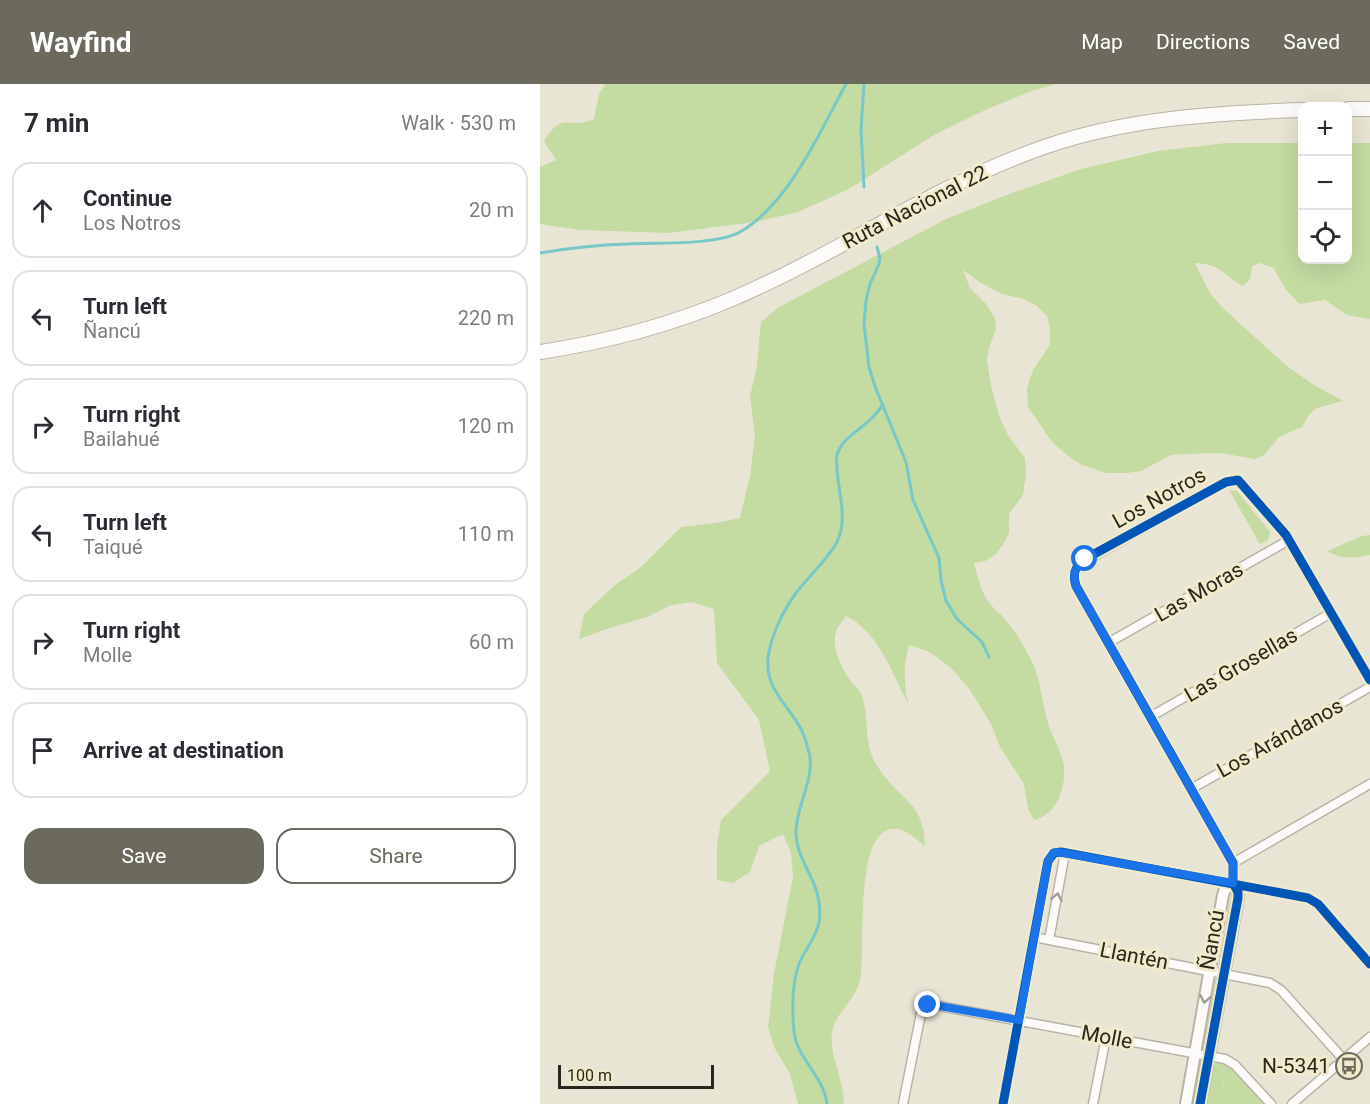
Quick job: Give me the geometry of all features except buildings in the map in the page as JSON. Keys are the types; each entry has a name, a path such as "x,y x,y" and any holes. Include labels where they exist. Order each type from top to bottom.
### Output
{"highway":[{"path":"1352,109 1370,109"},
{"name":"Ruta Nacional 22","path":"540,352 571,348 652,328 732,299 929,196 1016,158 1074,137 1137,123 1174,118 1298,110"}],"street":[{"name":"Los Notros","path":"1074,572 1085,559 1235,479 1243,484 1289,540"},
{"path":"1289,540 1370,680"},
{"name":"Las Moras","path":"1108,643 1289,540"},
{"name":"Ñancú","path":"1074,572 1076,586 1233,863 1233,883 1238,895 1200,1104"},
{"name":"Las Grosellas","path":"1150,717 1331,613"},
{"name":"Los Arándanos","path":"1191,789 1370,687"},
{"path":"1233,863 1370,784"},
{"path":"1049,940 1065,853"},
{"path":"1003,1104 1048,861 1052,854 1065,853 1295,894 1312,900 1370,964"},
{"name":"Ñancú","path":"1186,1104 1224,892 1233,883"},
{"name":"Llantén","path":"1034,937 1274,985 1344,1059"},
{"name":"Molle","path":"903,1104 921,1013 926,1006 934,1005 1195,1053 1232,1062 1271,1104"},
{"path":"1093,1104 1106,1036"},
{"path":"1292,1104 1370,1037"}],"path":[{"path":"1218,1070 1223,1067 1226,1104"}],"green space":[{"path":"605,84 1056,84 1034,90 985,110 934,135 849,189 798,212 755,222 668,233 580,230 540,224 540,167 556,160 544,141 556,126 562,123 578,123 594,119 599,94"},
{"path":"1226,143 1298,143 1298,264 1352,264 1352,143 1370,143 1370,319 1347,315 1325,300 1300,304 1285,288 1274,268 1260,263 1252,266 1250,279 1243,286 1211,265 1195,263 1211,295 1225,310 1287,366 1314,385 1343,401 1317,408 1309,415 1302,427 1279,437 1264,455 1255,459 1220,453 1171,455 1141,471 1127,473 1106,473 1082,465 1052,442 1028,407 1027,388 1033,370 1050,345 1047,316 1037,306 1024,299 1002,294 963,270 970,288 986,304 995,318 996,330 989,347 987,361 992,390 1000,418 1008,435 1025,458 1026,474 1023,495 1009,514 1009,533 1004,543 996,554 985,561 974,563 985,596 1014,631 1033,665 1049,726 1063,761 1064,779 1055,805 1042,817 1034,820 1028,809 1024,784 1000,747 991,724 970,690 953,670 927,651 909,645 905,674 908,703 876,642 857,623 846,616 838,628 835,644 840,663 851,682 859,690 864,702 871,754 883,774 914,808 920,818 924,830 925,846 898,829 883,832 873,846 867,867 864,892 860,981 854,995 837,1019 832,1033 833,1050 844,1104 798,1104 790,1074 774,1047 768,1027 774,974 793,877 791,853 783,834 759,846 750,872 733,883 717,880 717,846 721,820 770,771 759,720 717,663 714,609 692,602 671,605 647,617 579,639 584,614 615,585 640,568 681,527 740,518 750,476 755,435 750,397 757,365 761,322 779,307 948,218 1081,169 1158,151"},
{"path":"1229,490 1237,491 1270,532 1268,540 1260,544"},
{"path":"1370,535 1370,555 1348,558 1327,551 1362,536"},
{"path":"1219,1062 1232,1066 1264,1104 1205,1104 1212,1066"}],"waterway":[{"path":"540,253 605,245 715,240 740,232 758,220 788,185 802,165 846,84"},
{"path":"864,84 861,130 864,187"},
{"path":"877,247 879,264 870,284 864,324 869,367 906,462 913,500 939,558 946,601 957,619 982,642 989,657"},
{"path":"827,1104 821,1085 796,1041 793,1023 793,997 797,971 815,934 820,909 818,896 800,854 796,832 809,776 810,757 802,731 770,680 768,659 774,633 786,608 832,551 840,535 842,506 837,460 839,449 883,405"}],"cycle path":[{"path":"1200,1104 1238,898 1238,892 1233,883 1233,863 1076,586 1075,571 1085,559 1226,482 1238,480 1286,535 1370,680"},
{"path":"1003,1104 1048,861 1054,853 1061,852 1308,898 1318,904 1370,964"}],"place":[{"name":"N-5341","path":"1349,1066"}],"route":[{"path":"928,1005 1019,1020 1048,861 1053,853 1058,852 1233,883 1233,863 1076,586 1074,577 1076,568 1085,559"}]}
